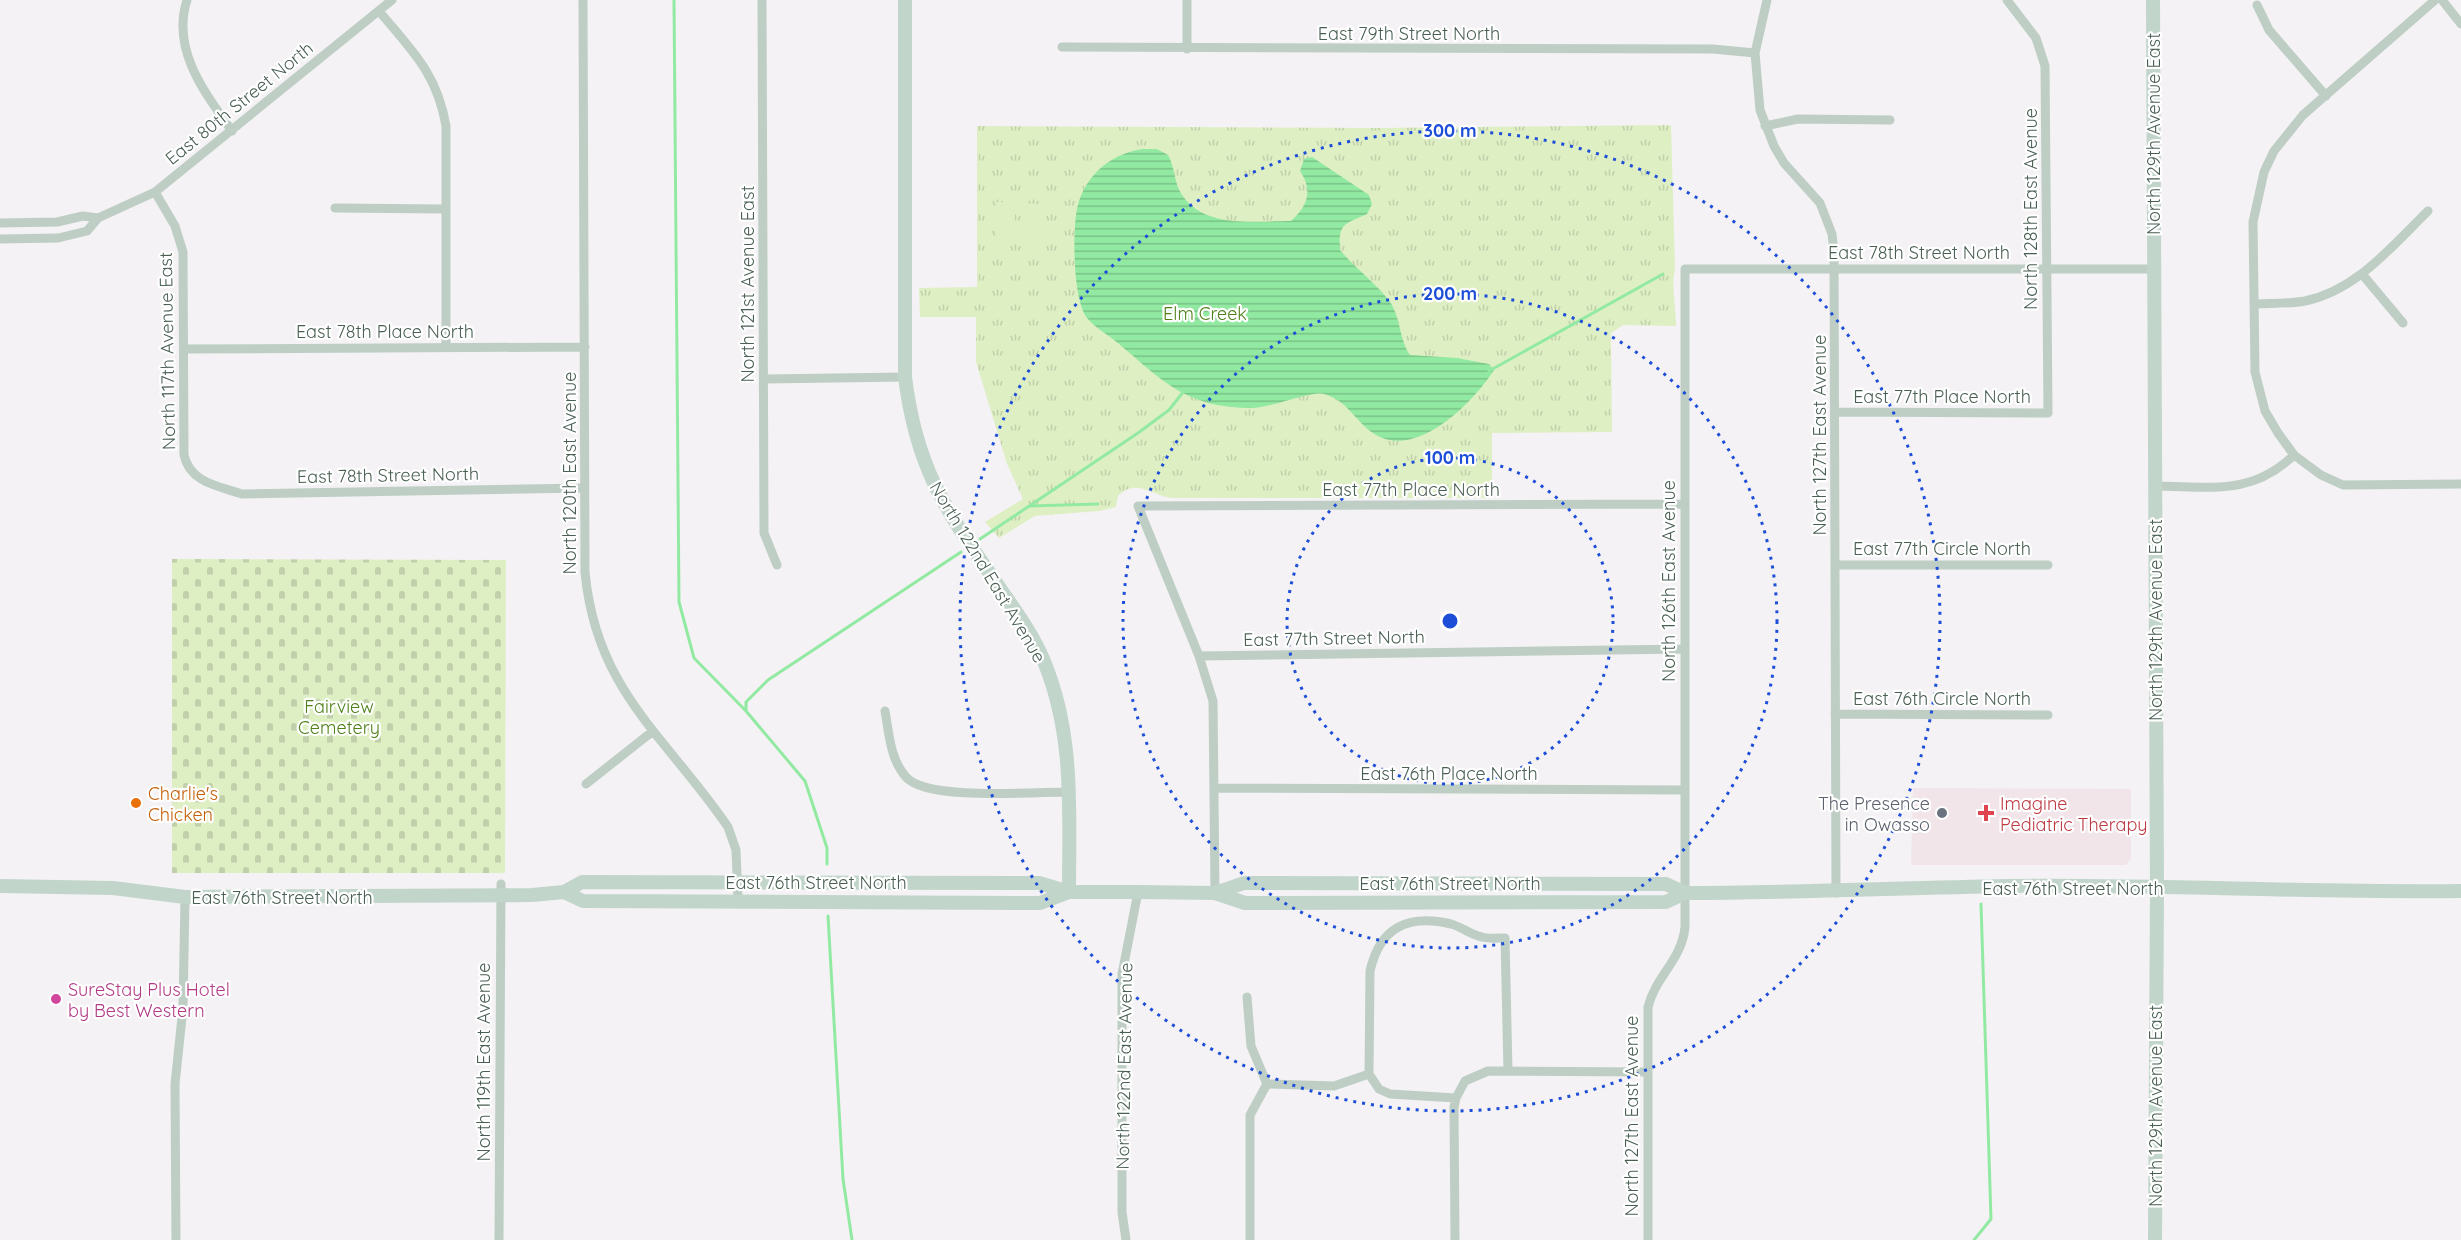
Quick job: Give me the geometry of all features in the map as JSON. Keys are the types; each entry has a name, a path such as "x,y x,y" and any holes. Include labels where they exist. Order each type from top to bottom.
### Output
{"main road":[{"name":"North 122nd East Avenue","path":"905,0 905,377 915,438 941,500 1027,630 1049,675 1063,716 1069,792 1069,892"},
{"name":"North 129th Avenue East","path":"2153,0 2157,888 2155,1240"},
{"name":"East 76th Street North","path":"564,892 582,882 738,882 1039,883 1069,892 1215,892 1244,883 1666,884 1685,893"},
{"name":"East 76th Street North","path":"0,886 113,888 185,897 501,890 564,892 583,901 738,902 1040,903 1069,892"},
{"name":"East 76th Street North","path":"1215,892 1245,903 1665,902 1685,893 1836,893 2008,886 2354,892 2461,891"}],"street":[{"path":"187,0 185,46 192,71 232,131"},
{"name":"East 80th Street North","path":"0,239 58,238 87,231 98,218 155,192 392,0"},
{"name":"North 120th East Avenue","path":"583,0 585,572 591,616 613,674 728,827 736,850 738,902"},
{"name":"North 121st Avenue East","path":"762,0 764,533 777,565"},
{"path":"1187,0 1187,49"},
{"name":"North 127th East Avenue","path":"1767,0 1755,53 1757,93 1765,126 1784,163 1820,203 1832,234 1835,269 1836,893"},
{"name":"North 128th East Avenue","path":"2007,0 2036,38 2045,66 2048,413"},
{"path":"2435,0 2288,131 2274,151 2264,172 2253,222 2255,372 2265,411 2294,455 2306,466 2343,485 2461,484"},
{"path":"2442,0 2461,24"},
{"path":"2257,5 2269,30 2326,96"},
{"path":"379,10 426,69 439,93 446,126 446,347"},
{"name":"East 79th Street North","path":"1062,47 1713,49 1755,53"},
{"path":"1765,126 1798,119 1890,120"},
{"name":"North 117th Avenue East","path":"155,192 175,226 183,252 184,455 189,471 195,477"},
{"path":"335,208 445,209"},
{"path":"2254,304 2302,302 2338,290 2362,274 2428,211"},
{"name":"East 80th Street North","path":"0,223 57,222 83,216 98,218"},
{"name":"East 78th Street North","path":"1685,269 2154,269"},
{"name":"North 126th East Avenue","path":"1685,269 1685,893"},
{"path":"2362,274 2403,324"},
{"name":"East 78th Place North","path":"184,348 585,347"},
{"path":"764,379 905,377"},
{"name":"East 77th Place North","path":"1836,412 2048,413"},
{"path":"2154,486 2219,486 2253,483 2268,477 2294,455"},
{"name":"East 78th Street North","path":"195,477 242,494 585,488"},
{"name":"East 77th Place North","path":"1199,656 1138,506 1684,504"},
{"name":"East 77th Circle North","path":"1836,565 2048,565"},
{"name":"East 77th Street North","path":"1199,656 1685,649"},
{"path":"1199,656 1213,701 1215,892"},
{"path":"885,711 894,758 905,777 913,784 943,792 1069,792"},
{"name":"East 76th Circle North","path":"1835,714 2048,715"},
{"path":"586,784 653,730"},
{"name":"East 76th Place North","path":"1214,788 1685,790"},
{"name":"North 119th East Avenue","path":"499,1240 501,890"},
{"name":"North 122nd East Avenue","path":"1126,1240 1122,1212 1122,974 1138,892"},
{"name":"North 127th East Avenue","path":"1648,1240 1648,1007 1651,994 1674,963 1684,939 1685,893"},
{"path":"176,1240 175,1084 183,1008 185,897"},
{"path":"1456,1098 1390,1094 1379,1089 1370,1074 1370,971 1381,941 1399,925 1416,922 1453,925 1481,937 1505,938 1508,1071"},
{"path":"1247,997 1251,1046 1267,1084"},
{"path":"1455,1240 1454,1107 1465,1081 1477,1074 1508,1071 1647,1072"},
{"path":"1267,1084 1334,1086 1370,1074"},
{"path":"1250,1240 1250,1115 1267,1084"}],"shaded area":[{"path":"1157,149 1168,155 1179,190 1192,206 1217,218 1247,222 1291,221 1297,215 1307,198 1306,185 1300,171 1304,159 1312,157 1369,195 1372,204 1367,214 1348,223 1342,229 1340,250 1378,288 1394,308 1406,349 1410,355 1457,358 1489,364 1494,370 1458,412 1424,435 1407,440 1389,440 1373,433 1339,401 1324,394 1318,393 1267,406 1249,408 1208,403 1177,390 1090,322 1082,309 1079,297 1074,253 1075,225 1079,202 1084,190 1090,180 1107,163 1129,152"},
{"path":"1913,788 2131,789 2131,859 2126,865 1911,865"}],"green space":[{"name":"Elm Creek","path":"1671,125 1676,326 1623,325 1611,333 1612,432 1492,433 1492,498 1171,498 1144,489 1131,488 1118,496 1116,507 1099,511 1035,516 999,538 985,522 1023,499 1007,464 976,362 976,317 920,317 919,288 977,287 977,126 1379,128"},
{"path":"997,202 1015,203 1015,242 996,241"},
{"path":"1022,203 1040,204 1039,242 1021,242"},
{"name":"Fairview Cemetery","path":"172,559 506,560 505,873 172,873"}],"waterway":[{"path":"674,0 679,602 694,658 746,711 805,781 827,848 827,864"},
{"path":"1489,371 1663,274"},
{"path":"980,539 1138,433 1169,410 1184,391"},
{"path":"1030,506 1098,504"},
{"path":"746,711 746,702 768,680 961,552"},
{"path":"1974,1240 1991,1219 1981,904"},
{"path":"828,916 843,1179 852,1240"}],"place":[{"name":"Charlie's Chicken","path":"136,803"},
{"name":"The Presence in Owasso","path":"1942,813"},
{"name":"Imagine Pediatric Therapy","path":"1986,813"},
{"name":"SureStay Plus Hotel by Best Western","path":"56,999"}]}
